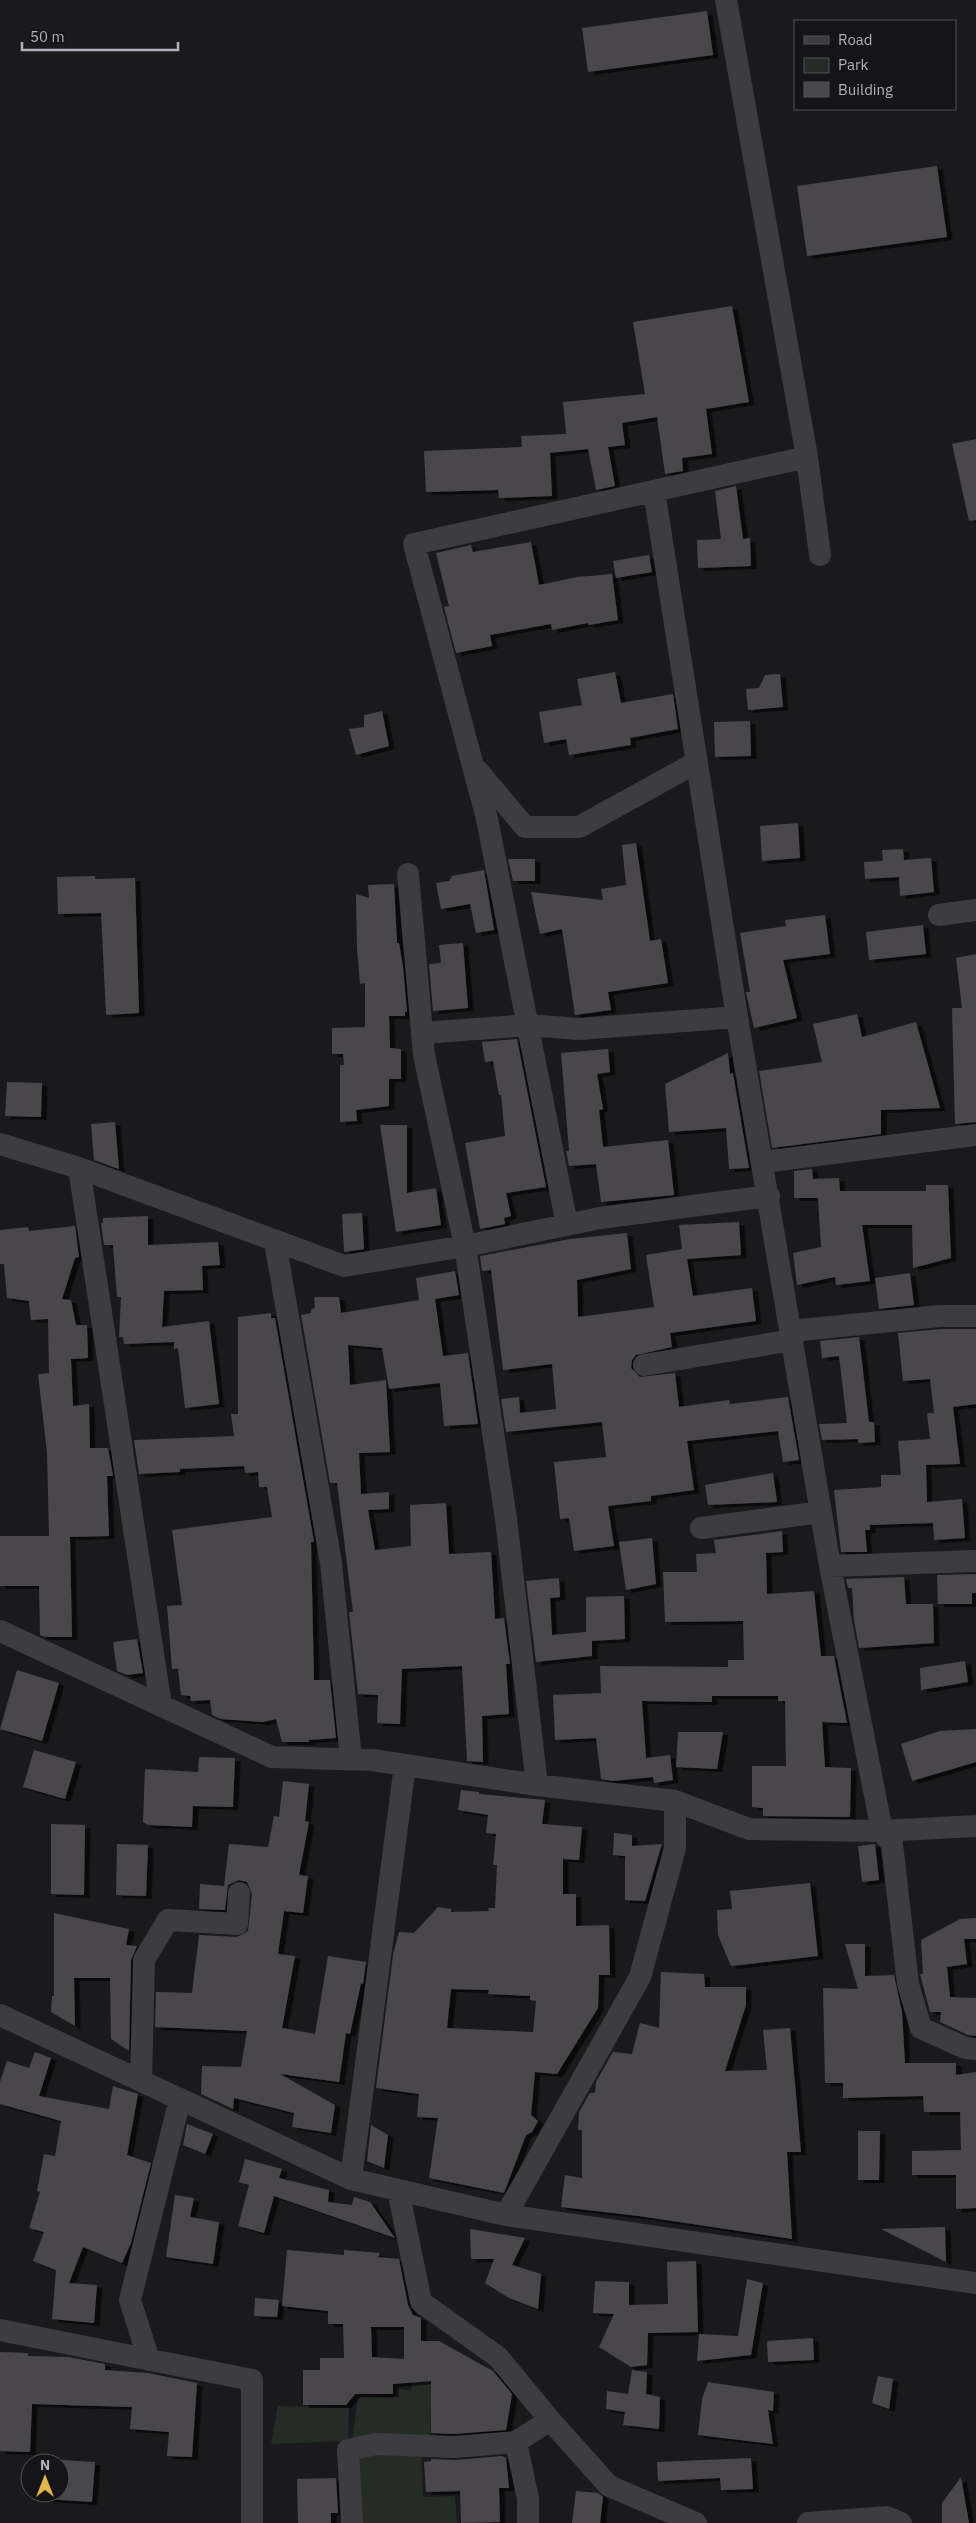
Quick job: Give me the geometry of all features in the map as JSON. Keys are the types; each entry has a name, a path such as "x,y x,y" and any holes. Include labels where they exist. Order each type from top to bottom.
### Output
{"street":[{"path":"726,0 807,457 820,555"},
{"path":"567,1225 487,819 414,544 807,457"},
{"path":"654,491 737,1017 769,1196 830,1566 882,1831 892,1844 908,1984 921,2028 965,2048 976,2049"},
{"path":"473,766 525,827 579,827 697,762"},
{"path":"408,874 424,1055 465,1246 506,1519 537,1785"},
{"path":"939,915 976,910"},
{"path":"423,1033 529,1025 579,1028 737,1017"},
{"path":"763,1162 976,1135"},
{"path":"0,1144 79,1168 274,1242 344,1266 465,1246 600,1218 769,1196"},
{"path":"79,1168 161,1706"},
{"path":"274,1242 331,1563 350,1759"},
{"path":"644,1365 792,1336 940,1316 976,1316"},
{"path":"701,1528 821,1512"},
{"path":"830,1566 976,1561"},
{"path":"0,1631 272,1757 350,1759 405,1765 537,1785 675,1801 749,1829 882,1831 976,1826"},
{"path":"351,2179 405,1765"},
{"path":"506,2215 640,1977 675,1848 675,1801"},
{"path":"141,2081 144,1960 168,1920 237,1924 239,1893"},
{"path":"0,2015 351,2179 506,2215 976,2283"},
{"path":"149,2360 130,2300 180,2099"},
{"path":"398,2190 421,2302 498,2357 550,2420 609,2486 696,2523"},
{"path":"0,2330 252,2380 252,2523"},
{"path":"352,2523 348,2450 376,2444 454,2447 516,2442 550,2420"},
{"path":"516,2442 528,2499 528,2523"},
{"path":"808,2523 887,2517 901,2523"}],"green space":[{"path":"432,2377 430,2439 352,2442 358,2397 394,2398 396,2388 411,2391 412,2379"},
{"path":"278,2406 349,2408 348,2441 271,2444"},
{"path":"421,2452 423,2497 455,2496 457,2523 360,2523 357,2454"}],"building":[{"path":"707,11 713,55 588,72 582,28"},
{"path":"937,166 947,237 807,256 797,186"},
{"path":"732,306 749,402 706,409 712,454 682,458 683,471 665,474 657,417 622,423 625,445 608,447 615,486 596,490 588,449 550,453 552,496 499,498 498,490 426,492 424,451 522,447 521,436 566,434 563,402 645,394 633,322"},
{"path":"976,439 976,520 969,521 952,444"},
{"path":"736,486 743,539 750,538 751,566 698,568 697,540 721,539 715,491"},
{"path":"531,542 539,585 577,577 612,574 618,620 589,625 588,623 552,630 551,624 490,635 492,646 456,653 444,607 449,606 436,553 471,545 473,552"},
{"path":"649,555 652,572 616,578 613,561"},
{"path":"615,672 621,703 673,694 678,729 630,738 631,745 569,755 566,739 544,743 539,712 582,705 577,679"},
{"path":"780,674 783,707 748,710 746,689 759,688 765,675"},
{"path":"382,711 389,746 356,755 349,729 364,727 364,715"},
{"path":"750,721 751,756 715,757 714,722"},
{"path":"798,823 800,858 762,861 760,826"},
{"path":"636,843 650,941 661,939 668,983 608,992 611,1010 575,1015 562,929 540,934 531,892 603,900 601,889 626,885 622,845"},
{"path":"903,849 904,860 931,858 934,892 900,896 899,877 865,879 864,862 883,861 882,850"},
{"path":"508,859 535,859 535,881 513,881"},
{"path":"484,870 494,930 476,933 470,904 441,909 436,883 449,881 452,876"},
{"path":"95,876 95,879 135,878 139,1013 106,1015 101,913 58,914 57,877"},
{"path":"394,884 397,943 399,943 403,967 407,1012 405,1012 405,1016 389,1016 390,1048 401,1049 401,1079 389,1079 389,1106 356,1110 357,1121 340,1122 340,1065 344,1065 343,1054 332,1054 332,1028 365,1027 365,983 360,984 356,894 369,898 368,885"},
{"path":"825,915 830,954 783,960 797,1018 754,1028 746,992 750,992 740,933 786,926 785,920"},
{"path":"923,925 926,954 869,960 866,932"},
{"path":"463,943 468,1008 433,1011 429,964 441,963 439,945"},
{"path":"976,954 976,1122 955,1124 952,1008 962,1008 956,958"},
{"path":"857,1014 862,1037 916,1022 940,1108 881,1110 881,1134 772,1148 759,1071 822,1062 813,1024"},
{"path":"517,1039 546,1187 506,1193 511,1216 504,1218 505,1224 480,1229 465,1143 505,1136 501,1095 499,1095 493,1061 485,1062 482,1042"},
{"path":"608,1049 610,1072 597,1074 603,1109 599,1110 603,1147 668,1140 674,1195 601,1202 596,1164 569,1166 566,1151 569,1151 561,1053"},
{"path":"728,1053 730,1074 733,1073 749,1168 729,1169 726,1128 669,1132 665,1084"},
{"path":"7,1082 42,1083 41,1117 5,1116"},
{"path":"115,1122 119,1169 94,1160 91,1124"},
{"path":"380,1125 407,1125 407,1193 436,1188 441,1225 396,1232"},
{"path":"812,1169 813,1179 839,1178 840,1191 926,1191 926,1185 948,1185 951,1258 913,1268 912,1225 862,1225 870,1281 836,1285 835,1277 797,1285 793,1253 821,1247 818,1198 794,1198 794,1171"},
{"path":"362,1213 364,1249 344,1252 342,1214"},
{"path":"148,1216 148,1245 218,1242 220,1265 202,1266 203,1290 164,1291 162,1327 209,1321 219,1404 185,1408 178,1348 174,1349 174,1342 124,1344 123,1337 119,1337 121,1297 117,1297 113,1245 104,1245 101,1223 103,1223 103,1218"},
{"path":"739,1222 741,1255 687,1259 693,1296 752,1288 756,1321 670,1333 672,1347 636,1355 632,1360 631,1368 640,1377 675,1373 679,1407 729,1400 730,1404 788,1397 799,1460 783,1462 778,1431 687,1441 694,1490 651,1496 651,1501 608,1506 614,1546 574,1551 569,1518 560,1519 554,1462 606,1457 602,1422 506,1432 501,1399 519,1397 520,1413 556,1409 552,1364 503,1370 491,1270 482,1271 480,1256 570,1239 627,1233 631,1269 577,1280 578,1317 654,1307 646,1255 682,1249 679,1225"},
{"path":"75,1226 79,1257 75,1258 62,1299 71,1300 76,1325 87,1325 88,1358 71,1359 73,1406 89,1404 90,1448 108,1448 113,1476 107,1476 109,1536 70,1537 72,1637 45,1637 40,1635 39,1586 0,1586 0,1536 49,1536 47,1452 38,1374 49,1373 48,1319 31,1320 29,1301 7,1298 4,1264 0,1264 0,1230 28,1227 29,1231"},
{"path":"455,1271 459,1295 435,1299 443,1356 468,1353 478,1424 444,1426 440,1383 389,1389 382,1348 348,1345 350,1385 386,1380 390,1452 359,1453 361,1494 389,1492 389,1509 368,1510 375,1550 411,1546 410,1505 446,1503 449,1554 491,1552 495,1619 504,1618 510,1664 506,1664 509,1714 482,1716 483,1762 467,1761 462,1666 402,1669 400,1724 377,1723 378,1695 358,1694 349,1612 353,1612 337,1483 330,1483 301,1315 311,1313 311,1309 315,1308 314,1297 339,1297 341,1313 419,1300 416,1278"},
{"path":"910,1273 914,1305 879,1309 875,1278"},
{"path":"271,1313 271,1318 275,1318 314,1542 311,1542 314,1680 330,1680 336,1738 309,1740 309,1742 282,1742 276,1719 263,1722 221,1719 212,1715 210,1700 191,1701 190,1696 181,1695 178,1669 172,1669 167,1606 182,1605 172,1530 272,1517 267,1487 259,1487 258,1472 245,1473 244,1466 180,1469 180,1472 139,1474 134,1440 234,1436 231,1414 238,1414 238,1317"},
{"path":"941,1329 976,1329 976,1404 953,1407 960,1464 926,1465 927,1502 962,1499 965,1538 934,1540 933,1523 870,1525 870,1530 865,1530 867,1552 841,1552 834,1490 881,1487 881,1475 901,1475 898,1441 930,1439 927,1413 934,1413 930,1379 903,1381 898,1333"},
{"path":"859,1337 869,1422 874,1422 875,1442 858,1443 858,1439 822,1440 819,1424 847,1423 839,1356 822,1358 820,1341"},
{"path":"773,1473 777,1502 708,1505 705,1485"},
{"path":"782,1531 783,1552 766,1553 767,1594 814,1591 821,1656 834,1656 847,1723 822,1722 825,1767 851,1768 850,1817 763,1816 763,1808 752,1807 752,1766 786,1766 785,1701 778,1701 778,1696 712,1696 712,1702 642,1701 646,1758 670,1755 673,1780 654,1783 653,1777 613,1781 601,1779 596,1738 555,1740 553,1695 601,1693 600,1666 728,1667 728,1660 744,1660 743,1621 665,1622 663,1572 697,1572 696,1554 716,1553 714,1540"},
{"path":"652,1538 656,1584 626,1590 619,1542"},
{"path":"976,1574 976,1593 972,1593 972,1604 938,1604 937,1575"},
{"path":"904,1577 906,1604 933,1604 934,1643 859,1648 854,1620 852,1588 848,1588 846,1579"},
{"path":"559,1578 560,1597 550,1598 552,1635 586,1632 586,1597 624,1596 625,1639 592,1641 592,1656 536,1662 526,1581"},
{"path":"137,1639 143,1673 127,1675 117,1671 113,1642"},
{"path":"965,1661 968,1682 921,1690 920,1668"},
{"path":"17,1670 59,1683 42,1741 0,1729"},
{"path":"976,1729 976,1762 912,1781 901,1744 940,1731"},
{"path":"678,1732 723,1732 717,1769 676,1767"},
{"path":"34,1750 76,1762 65,1799 23,1787"},
{"path":"199,1757 235,1758 233,1807 193,1806 192,1827 148,1825 143,1822 145,1769 198,1772"},
{"path":"283,1781 309,1784 305,1821 309,1822 299,1875 308,1876 303,1913 284,1911 278,1954 295,1956 282,2028 315,2034 328,1956 366,1962 363,1984 361,1983 350,2034 346,2033 339,2082 280,2074 335,2105 331,2133 292,2127 294,2113 234,2098 233,2109 201,2094 202,2066 241,2067 247,2031 155,2027 156,1992 192,1993 199,1935 237,1937 248,1931 252,1894 247,1882 239,1880 228,1885 225,1910 199,1909 200,1884 224,1886 229,1844 268,1847 274,1816 279,1817"},
{"path":"461,1790 479,1792 479,1794 545,1800 542,1824 582,1827 579,1860 563,1859 563,1894 576,1894 576,1926 609,1925 610,1975 599,1975 598,2008 557,2074 535,2072 531,2115 538,2121 532,2132 526,2135 504,2193 429,2178 438,2118 417,2117 419,2094 376,2088 393,1955 399,1932 414,1933 438,1907 451,1909 451,1912 489,1911 488,1908 495,1908 497,1865 493,1865 496,1834 486,1833 488,1815 458,1810","holes":["451,1989 489,1990 488,1994 530,1996 530,2000 536,2001 533,2032 447,2028"]},
{"path":"51,1824 85,1825 84,1895 51,1894"},
{"path":"614,1833 632,1835 632,1846 662,1844 645,1901 625,1900 625,1856 613,1855"},
{"path":"117,1844 148,1845 146,1896 116,1895"},
{"path":"875,1844 879,1880 862,1882 858,1846"},
{"path":"810,1883 818,1956 731,1966 718,1935 717,1910 732,1909 730,1891"},
{"path":"54,1913 129,1929 126,1945 137,1946 131,1960 129,2051 111,2039 110,1978 74,1978 75,2026 51,2012 52,1996 54,1996"},
{"path":"976,1918 976,1939 964,1939 967,1964 947,1967 950,1997 976,1998 976,2036 968,2035 940,2022 941,2012 930,2012 920,1974 923,1974 921,1940 960,1919"},
{"path":"845,1944 865,1944 865,1976 894,1975 902,2012 905,2063 956,2063 956,2075 976,2072 976,2208 956,2209 956,2175 912,2175 912,2151 961,2150 960,2112 924,2112 923,2096 843,2098 843,2083 825,2083 823,1988 858,1989"},
{"path":"661,1972 704,1974 705,1987 746,1987 746,2005 725,2071 767,2070 763,2030 790,2028 801,2152 787,2152 792,2239 639,2216 561,2207 565,2175 582,2178 582,2130 578,2130 579,2112 590,2093 595,2093 596,2082 613,2052 632,2054 640,2023 659,2028"},
{"path":"35,2052 51,2058 39,2096 109,2109 113,2086 138,2094 127,2155 151,2163 131,2243 122,2263 83,2247 69,2283 97,2285 94,2323 52,2319 56,2270 33,2261 44,2232 29,2228 40,2192 37,2191 44,2154 55,2156 61,2121 0,2104 0,2082 7,2061 29,2068"},
{"path":"187,2124 213,2134 205,2154 183,2145"},
{"path":"371,2125 388,2135 384,2168 367,2161"},
{"path":"858,2131 880,2131 879,2180 858,2180"},
{"path":"245,2159 282,2169 279,2178 329,2190 328,2202 352,2205 354,2197 370,2202 395,2238 274,2196 264,2233 238,2226 249,2185 239,2182"},
{"path":"175,2195 194,2198 190,2217 219,2222 213,2264 166,2257"},
{"path":"945,2227 946,2262 881,2229"},
{"path":"470,2229 525,2238 512,2265 541,2274 538,2309 509,2298 485,2283 494,2259 471,2259"},
{"path":"287,2250 344,2255 344,2250 380,2253 378,2257 399,2259 408,2305 413,2315 421,2318 421,2341 439,2341 493,2371 512,2394 506,2430 454,2434 431,2433 431,2381 393,2384 393,2394 355,2394 346,2405 303,2405 303,2370 320,2370 320,2358 344,2358 343,2324 328,2324 328,2311 282,2306","holes":["371,2327 404,2327 404,2359 372,2357"]},
{"path":"696,2261 698,2332 648,2333 647,2365 631,2367 599,2347 614,2314 593,2313 595,2281 629,2282 629,2305 668,2304 667,2262"},
{"path":"747,2279 763,2283 751,2355 697,2361 699,2334 738,2336"},
{"path":"255,2298 279,2300 277,2317 254,2316"},
{"path":"813,2338 814,2360 768,2362 767,2341"},
{"path":"0,2352 28,2353 28,2356 68,2357 105,2364 105,2370 148,2373 197,2383 192,2457 167,2456 169,2432 130,2429 132,2407 32,2404 30,2452 0,2451"},
{"path":"632,2370 647,2372 646,2394 660,2397 659,2429 623,2425 625,2412 606,2409 607,2391 628,2394"},
{"path":"878,2376 893,2379 889,2409 872,2403"},
{"path":"708,2382 774,2392 773,2411 768,2410 773,2444 698,2435 702,2399"},
{"path":"502,2456 506,2458 509,2488 499,2488 500,2522 461,2523 460,2491 426,2492 424,2462 431,2461 431,2459 455,2460"},
{"path":"751,2458 753,2489 721,2490 720,2478 658,2481 657,2462"},
{"path":"70,2460 95,2462 92,2502 70,2501"},
{"path":"961,2477 969,2523 942,2523 942,2503"},
{"path":"336,2478 338,2513 331,2513 331,2523 298,2523 297,2479"},
{"path":"576,2491 598,2493 603,2497 600,2523 572,2523"}]}
